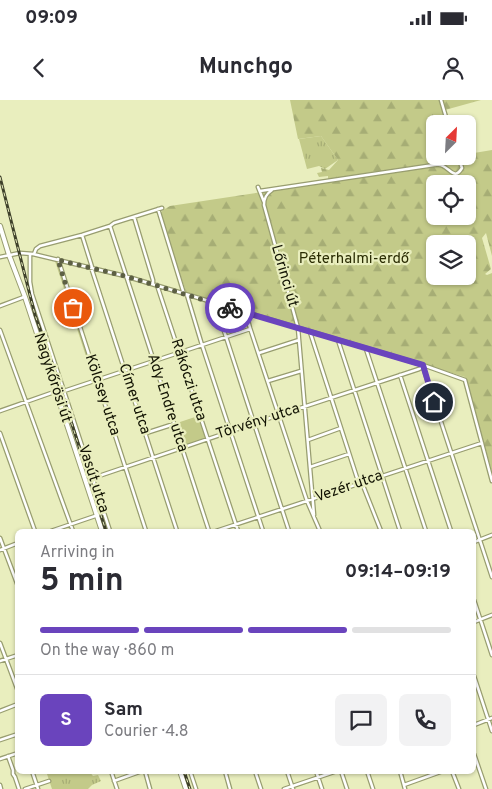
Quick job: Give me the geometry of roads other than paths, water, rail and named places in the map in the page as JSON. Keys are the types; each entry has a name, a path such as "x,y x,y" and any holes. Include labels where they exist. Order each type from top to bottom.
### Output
{"main road":[{"name":"Nagykőrösi út","path":"0,226 57,391 101,529"},
{"path":"181,774 186,789"}],"street":[{"path":"441,100 445,115"},
{"path":"260,191 434,165 443,166 453,174 458,173 462,165"},
{"name":"Lőrinci út","path":"258,187 264,202 298,328 314,516"},
{"path":"264,202 266,195 272,190"},
{"path":"32,254 40,246 82,235 160,208 202,345 262,529"},
{"path":"134,217 153,284"},
{"name":"Ady Endre utca","path":"110,226 208,529"},
{"name":"Címer utca","path":"82,235 176,529"},
{"path":"0,257 20,253 32,254 92,267 157,285 465,380 492,480"},
{"name":"Vasút utca","path":"32,254 31,290 109,529"},
{"name":"Kölcsey utca","path":"58,260 145,529"},
{"name":"Rákóczi utca","path":"157,285 237,529"},
{"path":"0,306 25,297"},
{"path":"214,303 288,529"},
{"path":"246,312 308,501 319,529"},
{"path":"64,391 250,328"},
{"path":"0,330 71,529"},
{"path":"310,332 349,454 380,529"},
{"path":"259,353 299,340"},
{"path":"338,340 399,529"},
{"path":"366,349 425,529"},
{"path":"423,366 492,577"},
{"name":"Törvény utca","path":"93,478 423,366"},
{"path":"268,381 302,370"},
{"path":"400,375 450,529"},
{"path":"0,411 57,391"},
{"path":"146,434 174,424"},
{"path":"308,440 341,428"},
{"path":"0,432 34,529"},
{"name":"Vezér utca","path":"223,529 482,443"},
{"path":"310,466 349,454"},
{"path":"56,529 104,513"},
{"path":"476,541 492,535"},
{"path":"0,538 2,549 15,579"},
{"path":"2,549 15,544"},
{"path":"476,607 492,655"},
{"path":"476,621 492,615"},
{"path":"0,643 15,683"},
{"path":"0,661 15,656"},
{"path":"476,681 490,719 492,731"},
{"path":"0,710 15,705"},
{"path":"476,724 490,719"},
{"path":"0,740 15,735"},
{"path":"0,759 15,754"},
{"path":"8,756 19,789"},
{"path":"476,760 486,789"},
{"path":"33,774 37,787"},
{"path":"112,774 117,789"},
{"path":"114,781 134,774"},
{"path":"144,774 150,789"},
{"path":"191,774 196,789"},
{"path":"226,774 230,789"},
{"path":"256,774 261,789"},
{"path":"288,774 292,788"},
{"path":"317,774 322,789"},
{"path":"284,789 292,788 329,774"},
{"path":"342,774 347,789"},
{"path":"368,774 373,789"},
{"path":"401,774 406,789"},
{"path":"404,785 435,774"},
{"path":"453,774 459,789"},
{"path":"26,789 37,787 49,781"},
{"path":"0,785 1,789"}],"railway":[{"path":"0,177 35,315 55,371 105,529"},
{"path":"185,774 190,789"}],"park label":[{"name":"Péterhalmi-erdő","path":"354,259"}]}
